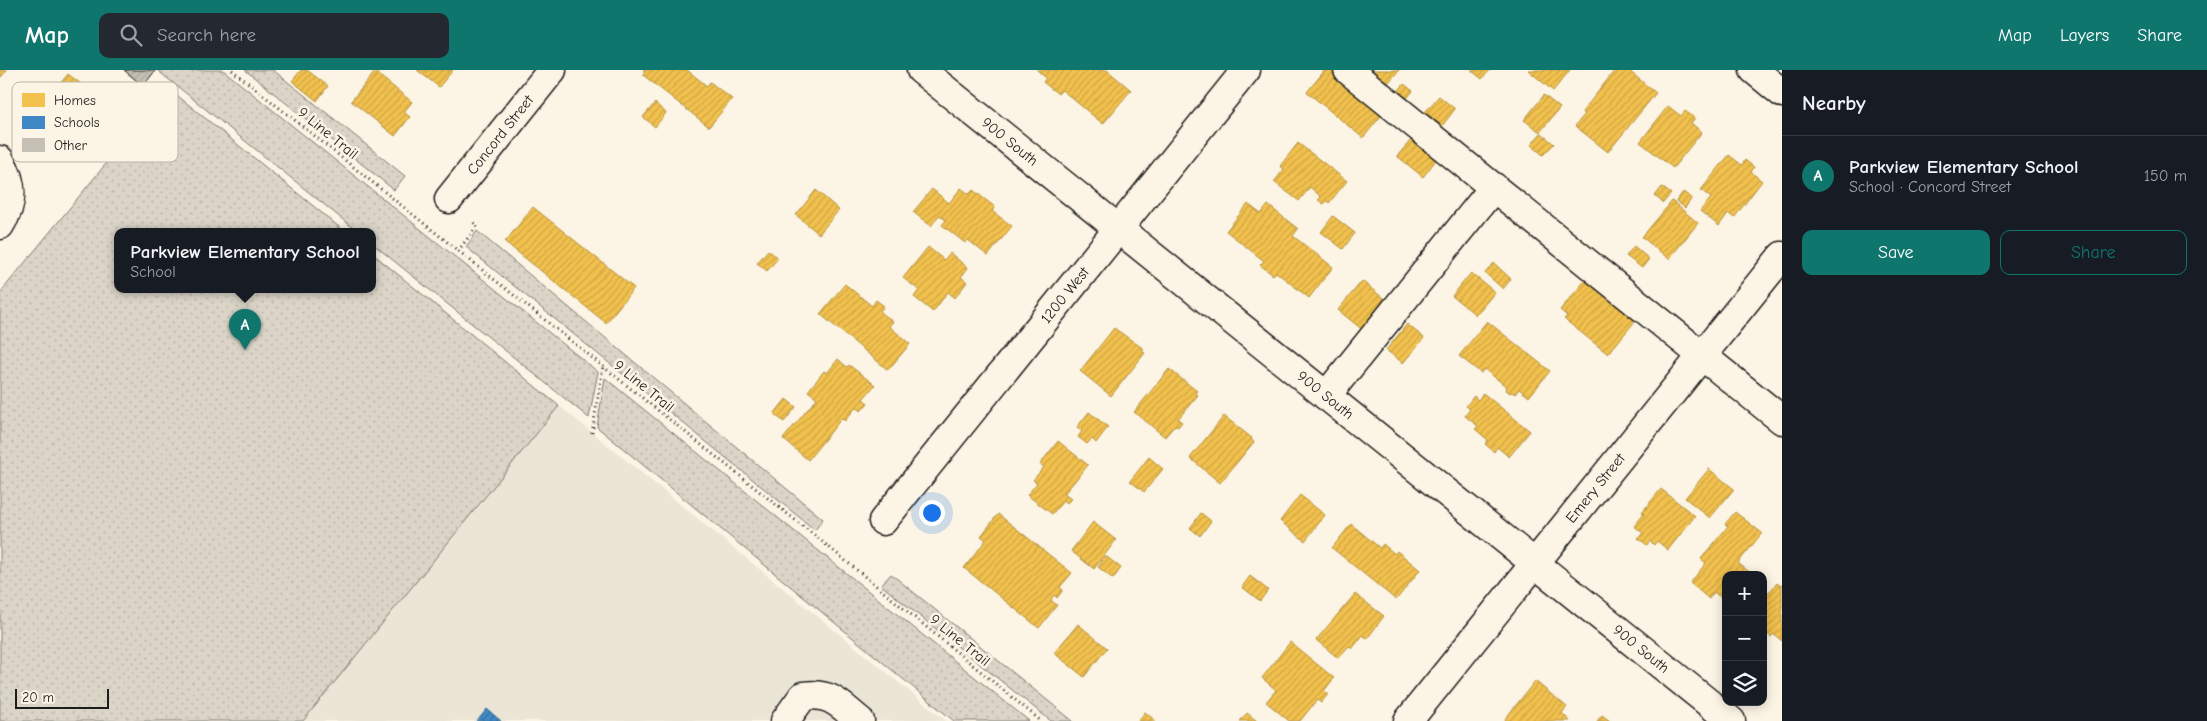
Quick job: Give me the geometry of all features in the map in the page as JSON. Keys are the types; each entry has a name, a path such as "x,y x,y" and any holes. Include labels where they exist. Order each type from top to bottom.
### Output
{"street":[{"name":"Concord Street","path":"449,199 552,70"},
{"name":"900 South","path":"921,70 1730,721"},
{"name":"1200 West","path":"883,521 1246,70"},
{"path":"1348,70 1782,420"},
{"path":"1754,70 1782,93"},
{"path":"0,160 8,174 11,187 9,205 0,225"},
{"path":"1326,396 1494,187"},
{"name":"Emery Street","path":"1408,721 1782,256"},
{"path":"785,721 803,696 818,694 832,698 860,721"}],"path":[{"name":"9 Line Trail","path":"232,70 819,539 1041,721"},
{"path":"458,251 477,226"},
{"path":"592,433 603,367"}],"shaded area":[{"path":"157,70 223,70 598,372 589,418 376,246 376,228 353,228 178,87 178,82 172,82"},
{"path":"245,70 273,70 405,176 394,190"},
{"path":"178,96 340,228 114,228 114,293 376,293 376,256 946,721 0,721 0,293 107,162 178,162"},
{"path":"178,96 340,228 114,228 114,293 376,293 376,256 559,406 303,721 0,721 0,293 107,162 178,162"},
{"path":"477,231 823,519 815,530 466,247"},
{"path":"605,378 1029,721 954,721 597,427"},
{"path":"891,574 1073,721 1051,721 881,585"}],"building: Homes":[{"path":"0,70 7,70 0,78"},
{"path":"301,70 307,70 328,86 317,101 292,81"},
{"path":"417,70 453,70 439,87"},
{"path":"643,70 687,70 707,86 710,82 732,99 709,127 643,75 645,72"},
{"path":"1037,70 1107,70 1131,90 1103,124 1062,90 1058,94 1043,82 1046,78"},
{"path":"1325,70 1330,70 1375,107 1373,109 1381,116 1363,138 1307,92"},
{"path":"1371,70 1399,70 1388,83"},
{"path":"1471,70 1490,70 1482,79"},
{"path":"1528,70 1570,70 1553,91"},
{"path":"1615,70 1628,70 1656,93 1608,152 1575,126 1585,114 1582,112"},
{"path":"375,72 412,102 404,112 410,117 395,136 351,101"},
{"path":"68,74 79,82 62,82"},
{"path":"1404,84 1413,91 1403,103 1394,96"},
{"path":"1544,95 1560,108 1540,132 1524,120"},
{"path":"1439,96 1455,109 1442,126 1425,112"},
{"path":"655,103 666,113 655,127 643,117"},
{"path":"1668,106 1681,116 1685,111 1695,118 1691,123 1702,132 1673,168 1640,142"},
{"path":"1541,133 1554,144 1543,155 1531,145"},
{"path":"1411,140 1436,160 1423,177 1397,156"},
{"path":"1298,143 1347,181 1329,203 1327,201 1324,204 1318,200 1321,197 1310,187 1299,201 1274,182 1284,169 1280,166"},
{"path":"1729,155 1742,165 1745,160 1754,167 1751,172 1762,181 1734,218 1728,213 1719,226 1700,211 1711,198 1701,190"},
{"path":"1662,187 1671,194 1663,203 1655,196"},
{"path":"961,188 969,194 973,190 995,207 992,211 1012,226 988,256 968,240 965,243 942,225 946,220 939,215 931,226 913,212 932,189 949,203"},
{"path":"816,190 839,210 819,234 796,215"},
{"path":"1683,192 1692,198 1685,208 1676,201"},
{"path":"1672,201 1698,223 1669,259 1642,237"},
{"path":"1248,204 1261,214 1268,205 1298,229 1293,236 1333,267 1309,298 1276,272 1273,275 1260,265 1264,261 1226,231"},
{"path":"533,207 634,288 606,323 505,242"},
{"path":"1333,216 1355,233 1343,249 1321,232"},
{"path":"1634,246 1649,259 1642,268 1626,256"},
{"path":"928,247 944,260 950,253 968,268 961,277 967,282 955,298 948,292 933,312 914,297 919,290 903,278"},
{"path":"768,250 778,258 767,271 757,263"},
{"path":"1494,263 1511,279 1503,289 1485,273"},
{"path":"1471,273 1495,292 1476,315 1452,296"},
{"path":"1587,278 1626,307 1624,310 1636,320 1608,354 1564,319 1567,316 1560,310"},
{"path":"1362,281 1388,302 1365,332 1338,310"},
{"path":"845,284 872,306 876,300 884,306 880,311 893,322 889,326 910,344 888,370 820,314"},
{"path":"1487,321 1550,371 1529,397 1519,389 1515,394 1510,393 1506,390 1507,387 1484,369 1481,373 1459,356"},
{"path":"1407,324 1424,338 1403,363 1386,350"},
{"path":"1114,328 1144,349 1142,351 1145,353 1111,396 1080,371"},
{"path":"838,359 875,385 863,399 868,403 861,411 856,407 845,421 842,418 808,460 783,439 817,398 808,391 824,371 827,373"},
{"path":"1169,369 1197,391 1195,393 1198,395 1178,419 1182,422 1178,427 1175,425 1165,437 1134,412"},
{"path":"1483,393 1530,431 1509,457 1497,447 1494,452 1485,444 1488,440 1475,429 1478,426 1465,416 1470,409 1466,406 1474,396 1478,400"},
{"path":"786,399 796,407 784,422 774,414"},
{"path":"1089,412 1108,427 1096,443 1092,439 1087,444 1078,437 1082,431 1077,427"},
{"path":"1224,416 1252,438 1254,442 1220,483 1190,458"},
{"path":"1058,441 1088,465 1064,494 1071,499 1067,503 1064,500 1052,514 1027,495 1037,483 1033,480 1044,467 1040,464"},
{"path":"1149,457 1163,469 1144,492 1130,481"},
{"path":"1709,469 1734,489 1710,518 1685,498"},
{"path":"1661,489 1695,516 1668,550 1657,541 1654,545 1650,541 1647,545 1638,538 1643,533 1634,526 1644,514 1642,512"},
{"path":"1300,495 1325,515 1305,541 1280,521"},
{"path":"1735,512 1762,533 1738,563 1748,571 1722,571 1722,599 1714,592 1709,599 1690,583 1706,563 1701,559 1728,526 1725,524"},
{"path":"1201,513 1211,521 1200,536 1190,528"},
{"path":"998,514 1072,573 1060,587 1063,590 1057,598 1054,595 1051,600 1057,605 1039,628 964,568 986,540 981,536"},
{"path":"1093,522 1116,540 1094,569 1071,551"},
{"path":"1351,524 1380,548 1383,544 1395,554 1397,551 1420,570 1396,600 1332,548"},
{"path":"1106,556 1121,568 1113,579 1098,567"},
{"path":"1250,576 1268,590 1260,601 1242,587"},
{"path":"1777,583 1781,586 1782,584 1782,641 1773,634 1771,637 1767,634 1767,594"},
{"path":"1355,594 1384,616 1367,639 1363,635 1352,649 1349,646 1338,658 1316,640"},
{"path":"1078,624 1107,648 1084,677 1054,653"},
{"path":"1290,642 1334,678 1324,691 1328,694 1321,703 1317,700 1300,721 1289,721 1266,702 1276,690 1262,678"},
{"path":"1535,681 1567,707 1562,713 1570,721 1506,721 1505,719"},
{"path":"1145,712 1156,721 1138,721"},
{"path":"1247,713 1257,721 1240,721"},
{"path":"1602,715 1610,721 1597,721"}],"building: Schools":[{"path":"487,709 501,721 477,721"}],"building: Other":[{"path":"124,70 155,71 146,82 138,82"}],"place":[{"name":"Parkview Elementary School","path":"245,350"}]}
